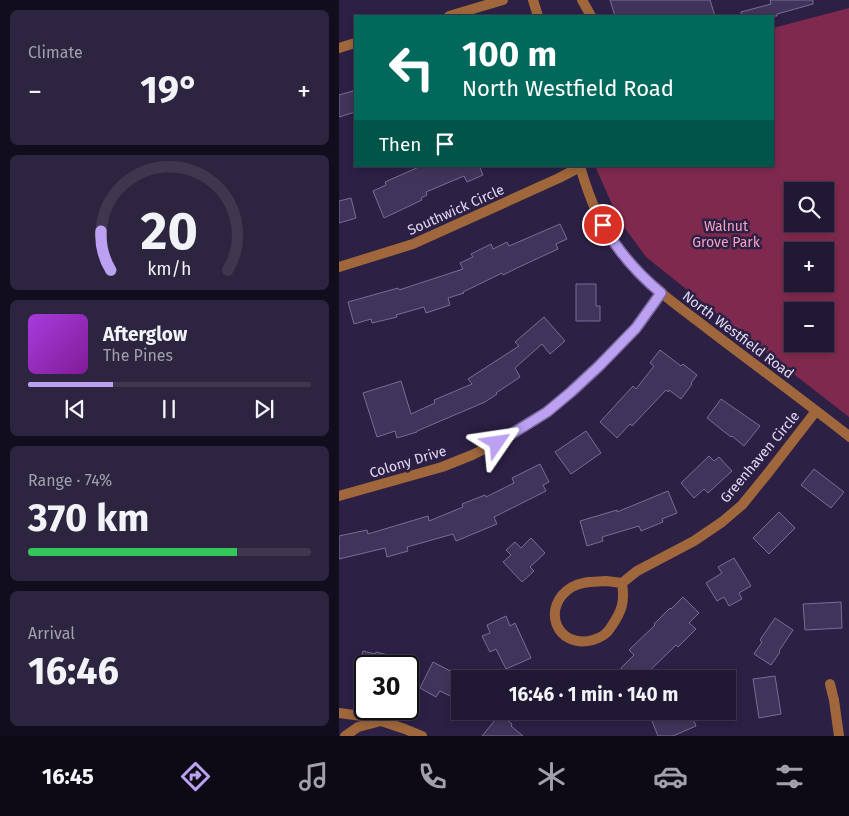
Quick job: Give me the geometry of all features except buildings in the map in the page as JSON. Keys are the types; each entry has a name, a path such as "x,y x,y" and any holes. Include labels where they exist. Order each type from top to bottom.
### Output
{"street":[{"path":"452,15 503,0"},
{"path":"533,0 537,15"},
{"path":"582,0 590,15"},
{"path":"339,48 354,43"},
{"name":"Southwick Circle","path":"339,267 413,244 580,167"},
{"name":"North Westfield Road","path":"580,167 588,194 610,237 623,255 653,286 849,437"},
{"name":"Colony Drive","path":"339,496 442,467 472,455 497,443 547,412 599,366 636,328 661,293"},
{"name":"Greenhaven Circle","path":"622,583 637,571 695,541 742,505 816,411"},
{"path":"606,581 622,583 624,595 620,613 607,633 599,638 581,642 563,635 557,628 554,615 556,605 561,596 572,587 585,582 606,581"},
{"path":"830,684 839,736"},
{"path":"339,713 381,721 405,728 422,736"},
{"path":"345,736 358,727 381,721"}],"green space":[{"name":"Walnut Grove Park","path":"850,8 849,417 646,257 619,220 595,167 774,167 774,28"}],"route":[{"path":"497,443 547,412 571,392 636,328 647,310 661,293 623,255 603,225"}]}
